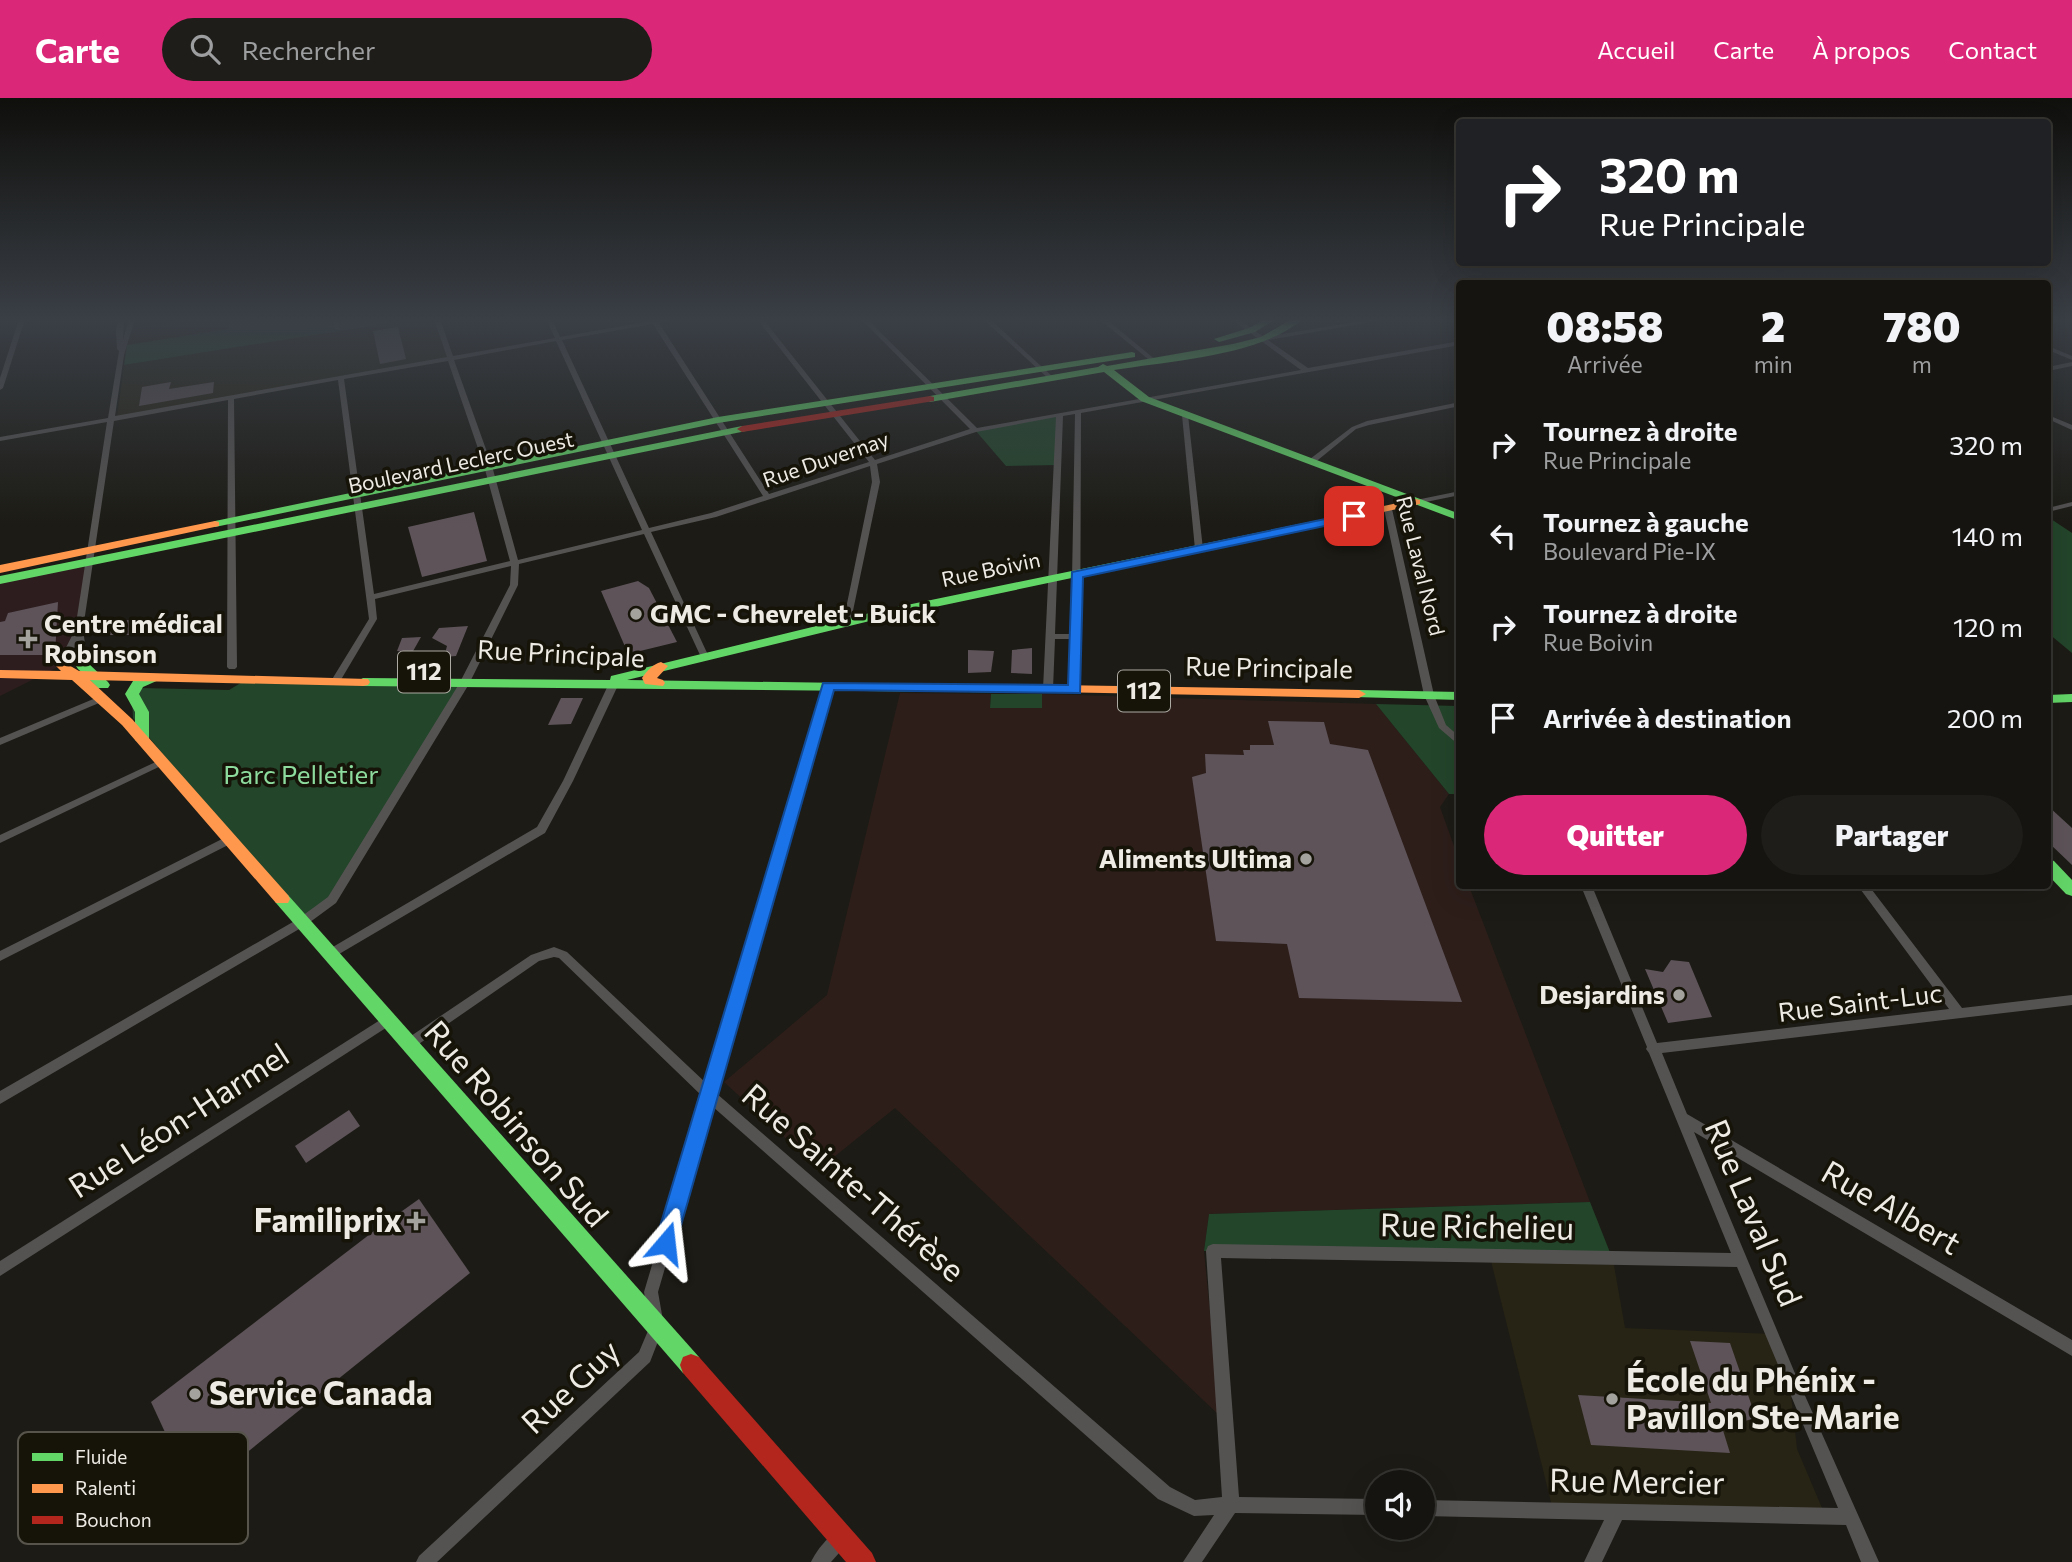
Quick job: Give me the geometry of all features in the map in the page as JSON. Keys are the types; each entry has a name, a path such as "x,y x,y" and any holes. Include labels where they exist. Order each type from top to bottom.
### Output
{"street":[{"path":"78,670 79,629 116,387"},
{"path":"0,439 287,387"},
{"path":"339,676 373,619 342,387"},
{"path":"0,1098 302,922 332,900 467,679 514,585 515,564 489,472 460,387"},
{"path":"581,387 704,655"},
{"path":"696,387 768,498"},
{"path":"813,387 873,463 876,482 847,623"},
{"path":"930,387 975,430"},
{"name":"Boulevard Leclerc Ouest","path":"0,569 90,555 720,426 964,387"},
{"path":"1130,387 1145,399 1185,415 1456,517"},
{"name":"Rue Duvernay","path":"372,597 647,531 768,498 975,430 1210,387"},
{"path":"231,397 232,667"},
{"path":"1310,462 1354,428 1456,405"},
{"path":"1075,690 1078,411"},
{"path":"1048,689 1059,415"},
{"path":"1185,415 1199,549"},
{"path":"2051,418 2072,428"},
{"path":"1058,458 1077,458"},
{"path":"1057,486 1077,487"},
{"name":"Rue Laval Nord","path":"1379,488 1388,509 1429,695"},
{"name":"Rue Boivin","path":"614,682 704,655 847,623 1456,494"},
{"path":"2051,509 2072,504"},
{"path":"1055,527 1077,527"},
{"name":"Boulevard Leclerc Ouest","path":"0,580 90,555"},
{"path":"78,670 79,629"},
{"path":"1050,636 1076,637"},
{"name":"Rue Principale","path":"0,665 163,677 339,676 1456,696"},
{"path":"658,683 650,681 649,678 661,666"},
{"name":"Rue Principale","path":"0,674 232,667 339,676"},
{"name":"Rue Robinson Sud","path":"78,670 230,839 863,1562"},
{"name":"Rue Robinson Sud","path":"78,670 110,694 127,722"},
{"path":"142,740 142,712 132,694 138,684 163,677"},
{"path":"330,954 541,830 568,781 614,682"},
{"path":"657,1326 651,1292 828,686"},
{"path":"1429,695 1442,726 1456,739"},
{"path":"0,741 103,698"},
{"path":"2051,699 2072,698"},
{"path":"0,839 162,762"},
{"path":"0,956 230,839"},
{"path":"2051,868 2072,890"},
{"name":"Rue Laval Sud","path":"1587,889 1740,1260 1870,1562"},
{"path":"1865,889 1959,1014"},
{"name":"Rue Sainte-Thérèse","path":"410,1044 535,958 555,952 563,955 710,1096 1164,1493 1195,1508 1231,1505"},
{"name":"Rue Saint-Luc","path":"1652,1049 2072,1000"},
{"name":"Rue Léon-Harmel","path":"0,1269 388,1020"},
{"name":"Rue Albert","path":"1681,1117 2072,1348"},
{"name":"Rue Richelieu","path":"1231,1505 1213,1251 1740,1260"},
{"name":"Rue Guy","path":"425,1562 645,1357 657,1326"},
{"path":"1192,1562 1231,1505 1365,1507"},
{"name":"Rue Mercier","path":"1435,1508 1850,1517"},
{"path":"1593,1562 1616,1512"},
{"path":"820,1562 842,1537"}],"shaded area":[{"path":"121,387 290,387 117,418"},
{"path":"89,561 79,629 62,665 0,696 0,580"},
{"path":"900,693 991,694 990,707 1041,708 1042,694 1376,704 1449,794 1440,807 1456,852 1456,889 1470,889 1590,1202 1209,1214 1204,1251 1220,1416 895,1108 819,1169 724,1082 827,995"},
{"path":"1490,1257 1613,1260 1625,1328 1772,1334 1789,1376 1797,1449 1825,1515 1553,1510"}],"green space":[{"path":"1060,415 1057,465 1006,466 975,430"},
{"path":"2051,519 2072,533 2072,653 2051,636"},
{"name":"Parc Pelletier","path":"244,681 464,684 332,900 302,922 133,718 132,698 141,688 229,690"},
{"path":"991,694 1042,694 1042,708 990,708"},
{"path":"1376,704 1456,706 1456,794 1449,794"},
{"path":"1590,1202 1613,1260 1204,1251 1209,1214"}],"building":[{"path":"142,387 214,387 213,393 139,406"},
{"path":"474,512 487,561 422,577 408,527"},
{"name":"GMC - Chevrelet - Buick","path":"638,581 649,588 677,642 632,653 626,649 601,591"},
{"name":"Centre médical Robinson","path":"58,602 55,655 0,655 0,622 5,621 8,613"},
{"path":"149,618 133,635 104,635 119,621"},
{"path":"468,626 456,656 444,657 447,646 432,638 439,628"},
{"path":"421,637 412,653 397,651 402,638"},
{"path":"1032,648 1032,674 1011,673 1012,650"},
{"path":"968,650 994,651 991,672 968,673"},
{"path":"561,698 583,698 571,724 548,725"},
{"name":"Aliments Ultima","path":"1268,721 1324,722 1330,744 1368,750 1462,1002 1299,998 1287,944 1216,941 1192,777 1206,773 1205,754 1244,755 1243,750 1250,750 1250,745 1274,745"},
{"path":"2051,809 2072,828 2072,865 2051,845"},
{"name":"Desjardins","path":"1671,960 1689,962 1712,1017 1668,1023 1645,969 1663,972"},
{"path":"349,1110 360,1126 306,1163 295,1146"},
{"path":"419,1199 470,1273 248,1452 248,1432 165,1432 151,1402"},
{"name":"École du Phénix - Pavillon Ste-Marie","path":"1690,1341 1730,1343 1756,1418 1722,1427 1730,1453 1591,1445 1578,1395 1711,1403"}],"traffic: fast":[{"path":"215,524 718,420 926,387"},
{"path":"930,399 998,387"},
{"path":"1130,387 1145,399 1456,516"},
{"path":"0,580 742,429"},
{"path":"616,679 878,615 1319,523"},
{"path":"83,666 103,685"},
{"path":"142,740 142,712 132,694 138,684 154,679"},
{"path":"363,682 1057,689"},
{"path":"1359,694 1456,696"},
{"path":"2051,699 2072,698"},
{"path":"2051,868 2072,890"},
{"path":"282,899 691,1365"}],"traffic: slow":[{"path":"1319,523 1416,502"},
{"path":"0,569 215,524"},
{"path":"62,665 103,698 127,722 282,899"},
{"path":"658,683 650,681 649,678 661,666"},
{"path":"0,674 363,682"},
{"path":"1057,689 1359,694"}],"traffic: jam":[{"path":"742,429 930,399"},
{"path":"691,1365 863,1562"}],"place":[{"name":"GMC - Chevrelet - Buick","path":"636,614"},
{"name":"Centre médical Robinson","path":"28,639"},
{"name":"Aliments Ultima","path":"1306,859"},
{"name":"Desjardins","path":"1679,995"},
{"name":"Familiprix","path":"416,1221"},
{"name":"Service Canada","path":"195,1394"},
{"name":"École du Phénix - Pavillon Ste-Marie","path":"1612,1399"}],"route":[{"path":"666,1243 828,686 1075,690 1076,574 1354,516"}]}
